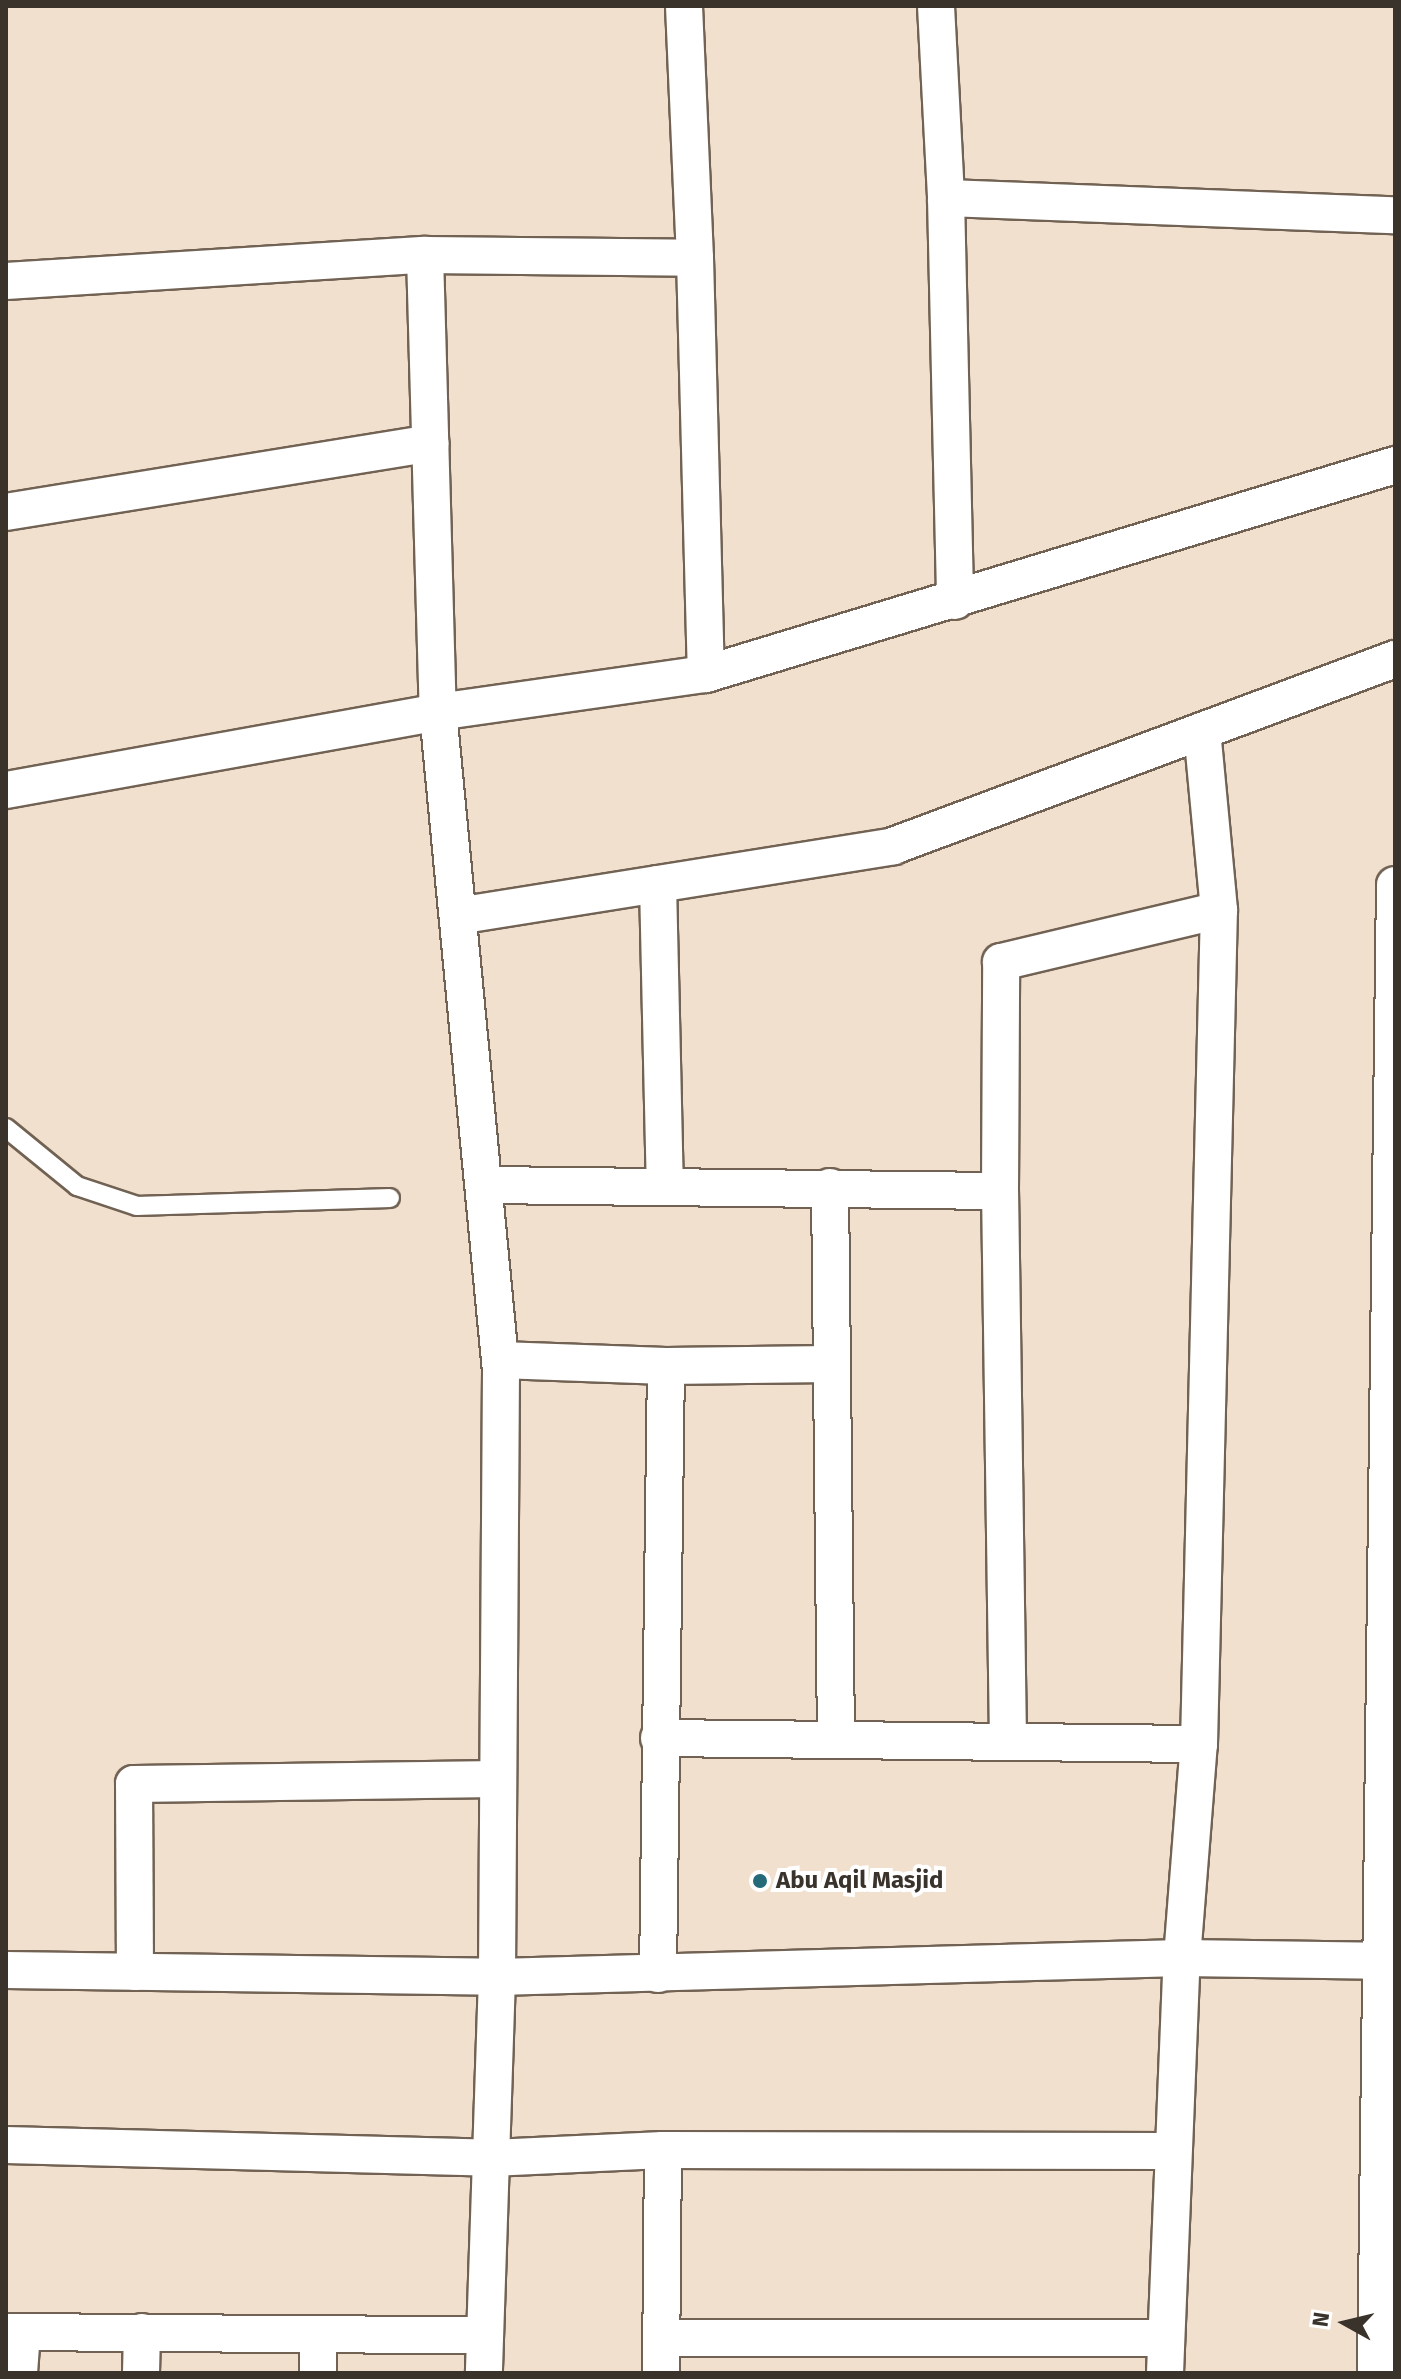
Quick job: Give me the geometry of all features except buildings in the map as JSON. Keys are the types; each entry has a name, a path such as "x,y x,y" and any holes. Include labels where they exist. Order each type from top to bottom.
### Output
{"street":[{"path":"684,6 695,258 706,674"},
{"path":"936,6 946,198 955,601"},
{"path":"946,198 1395,215"},
{"path":"6,281 425,255 695,258"},
{"path":"425,255 438,712 500,1360 497,1977 484,2373"},
{"path":"6,512 430,443"},
{"path":"6,790 438,712 706,674 955,601 1395,465"},
{"path":"458,916 893,846 1395,659"},
{"path":"1165,2373 1182,1958 1199,1744 1219,910 1202,731"},
{"path":"658,884 665,1186"},
{"path":"1376,2373 1387,1962 1395,885"},
{"path":"1008,1741 1000,1191 1001,962 1219,910"},
{"path":"485,1185 1000,1191"},
{"path":"830,1187 836,1739"},
{"path":"500,1360 666,1366 830,1364"},
{"path":"658,1974 666,1366"},
{"path":"659,1738 1199,1744"},
{"path":"135,1972 134,1784 498,1779"},
{"path":"6,1970 497,1977 1182,1958 1387,1962"},
{"path":"6,2145 491,2158 663,2150 1173,2151"},
{"path":"663,2150 661,2355 1165,2338"},
{"path":"19,2373 14,2332 485,2335"},
{"path":"141,2373 142,2332"},
{"path":"318,2373 319,2334"}],"lane":[{"path":"6,1128 77,1186 137,1206 390,1198"}],"place":[{"name":"Abu Aqil Masjid","path":"760,1881"}]}
